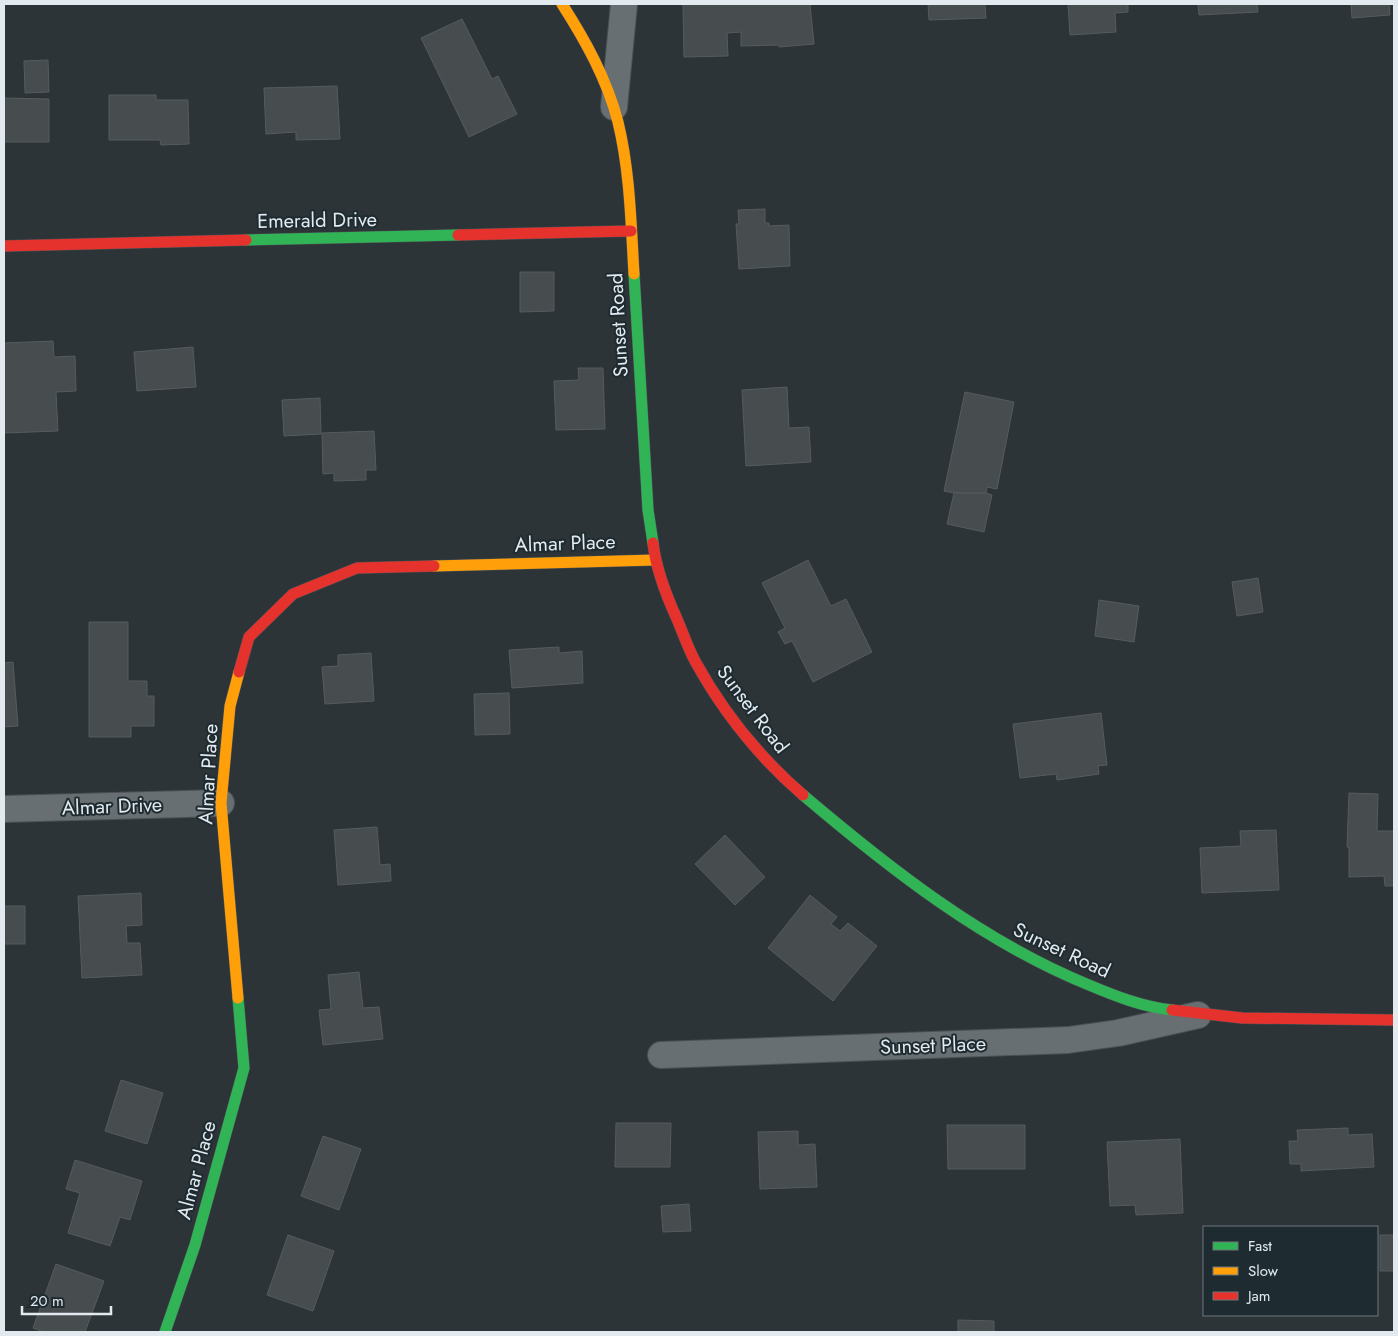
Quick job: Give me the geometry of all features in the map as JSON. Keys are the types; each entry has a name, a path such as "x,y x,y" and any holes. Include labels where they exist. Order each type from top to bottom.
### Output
{"street":[{"name":"Sunset Road","path":"562,4 582,36 599,70 614,107 622,145 631,231 648,510 656,560 672,608 694,660 720,703 751,744 789,783 836,822 906,877 972,925 1026,956 1076,980 1118,997 1161,1008 1202,1014 1242,1018 1394,1020"},
{"path":"614,107 624,4"},
{"name":"Emerald Drive","path":"4,246 631,231"},
{"name":"Almar Place","path":"165,1332 195,1245 244,1068 221,803 230,706 249,637 293,594 357,568 656,560"},
{"name":"Almar Drive","path":"4,809 221,803"},
{"name":"Sunset Place","path":"662,1055 1068,1040 1093,1038 1202,1014"}],"building":[{"path":"683,4 810,4 814,44 779,47 779,45 741,46 741,32 727,33 728,56 684,57"},
{"path":"928,4 985,4 986,18 929,20"},
{"path":"1068,4 1128,4 1128,12 1115,13 1116,32 1070,35"},
{"path":"1198,4 1257,4 1258,12 1199,15"},
{"path":"1351,4 1389,4 1390,15 1352,18"},
{"path":"462,19 492,79 498,76 517,114 469,137 421,38"},
{"path":"48,60 49,92 25,93 24,61"},
{"path":"337,86 340,139 296,140 296,132 266,134 264,88"},
{"path":"109,95 156,95 156,100 188,100 189,144 161,145 160,140 109,140"},
{"path":"4,98 49,99 49,142 4,142"},
{"path":"765,209 765,223 769,223 769,226 789,225 790,266 739,269 736,224 739,224 738,210"},
{"path":"520,272 554,272 554,311 520,312"},
{"path":"53,341 54,357 75,356 76,391 56,392 58,431 4,433 4,343"},
{"path":"193,347 196,387 137,391 134,352"},
{"path":"578,368 603,368 605,429 556,430 554,381 579,380"},
{"path":"787,387 789,428 809,427 811,462 746,466 742,390"},
{"path":"965,392 1014,402 997,489 987,487 986,493 954,493 944,491"},
{"path":"320,398 321,434 284,436 282,400"},
{"path":"374,431 376,470 366,470 366,480 334,481 334,473 323,474 322,433"},
{"path":"954,493 986,493 992,495 984,532 947,524"},
{"path":"808,560 831,606 846,599 872,652 813,682 792,641 785,644 778,632 785,628 762,583"},
{"path":"1258,578 1263,612 1237,616 1232,582"},
{"path":"1099,600 1139,606 1134,642 1095,636"},
{"path":"89,622 128,622 128,681 147,681 147,696 154,696 154,726 131,726 131,737 89,737"},
{"path":"559,647 559,653 582,651 583,683 512,688 509,650"},
{"path":"371,653 374,701 325,704 322,667 338,666 338,655"},
{"path":"13,662 18,726 4,727 4,663"},
{"path":"509,693 510,734 475,735 474,694"},
{"path":"1101,713 1107,765 1098,766 1099,774 1057,780 1056,774 1020,778 1013,724"},
{"path":"1349,793 1378,794 1377,831 1394,831 1394,886 1385,886 1384,876 1349,877 1349,847 1347,847"},
{"path":"377,827 380,865 390,864 391,881 338,885 334,830"},
{"path":"1276,830 1279,890 1202,893 1200,848 1241,846 1240,831"},
{"path":"725,835 765,877 735,905 695,864"},
{"path":"141,893 142,925 126,926 127,943 140,943 142,975 82,978 78,896"},
{"path":"810,895 837,917 831,924 840,931 848,923 877,946 833,1001 768,948"},
{"path":"4,906 25,906 25,944 4,944"},
{"path":"359,972 363,1008 379,1007 383,1039 323,1045 319,1010 331,1009 328,975"},
{"path":"121,1080 163,1093 147,1144 105,1131"},
{"path":"616,1123 671,1123 670,1167 615,1167"},
{"path":"947,1125 1025,1125 1025,1169 948,1169"},
{"path":"1348,1128 1348,1135 1372,1134 1374,1167 1301,1171 1301,1164 1290,1164 1289,1141 1298,1141 1297,1130"},
{"path":"798,1131 798,1145 815,1144 817,1187 760,1189 758,1132"},
{"path":"323,1136 361,1149 339,1210 301,1196"},
{"path":"1180,1139 1183,1213 1136,1215 1135,1205 1110,1206 1107,1142"},
{"path":"75,1160 142,1181 130,1220 120,1217 110,1246 68,1233 80,1193 66,1189"},
{"path":"689,1204 691,1231 663,1232 661,1206"},
{"path":"288,1235 334,1251 313,1311 267,1295"},
{"path":"1380,1235 1394,1235 1394,1271 1380,1271"},
{"path":"56,1264 104,1281 85,1332 44,1332 33,1328"},
{"path":"958,1320 994,1321 994,1332 958,1332"}],"traffic: fast":[{"path":"246,240 458,235"},
{"path":"634,274 648,510 653,543"},
{"path":"803,795 903,876 975,925 1012,947 1050,967 1109,993 1140,1004 1172,1010"},
{"path":"165,1332 195,1245 244,1068 238,998"}],"traffic: slow":[{"path":"562,4 602,75 618,122 628,178 634,274"},
{"path":"434,566 655,560"},
{"path":"238,998 221,803 230,706 239,672"}],"traffic: jam":[{"path":"458,235 631,231"},
{"path":"4,246 246,240"},
{"path":"653,543 656,562 665,591 690,651 706,680 743,733 803,795"},
{"path":"239,672 249,637 293,594 357,568 434,566"},
{"path":"1172,1010 1242,1018 1394,1020"}]}
